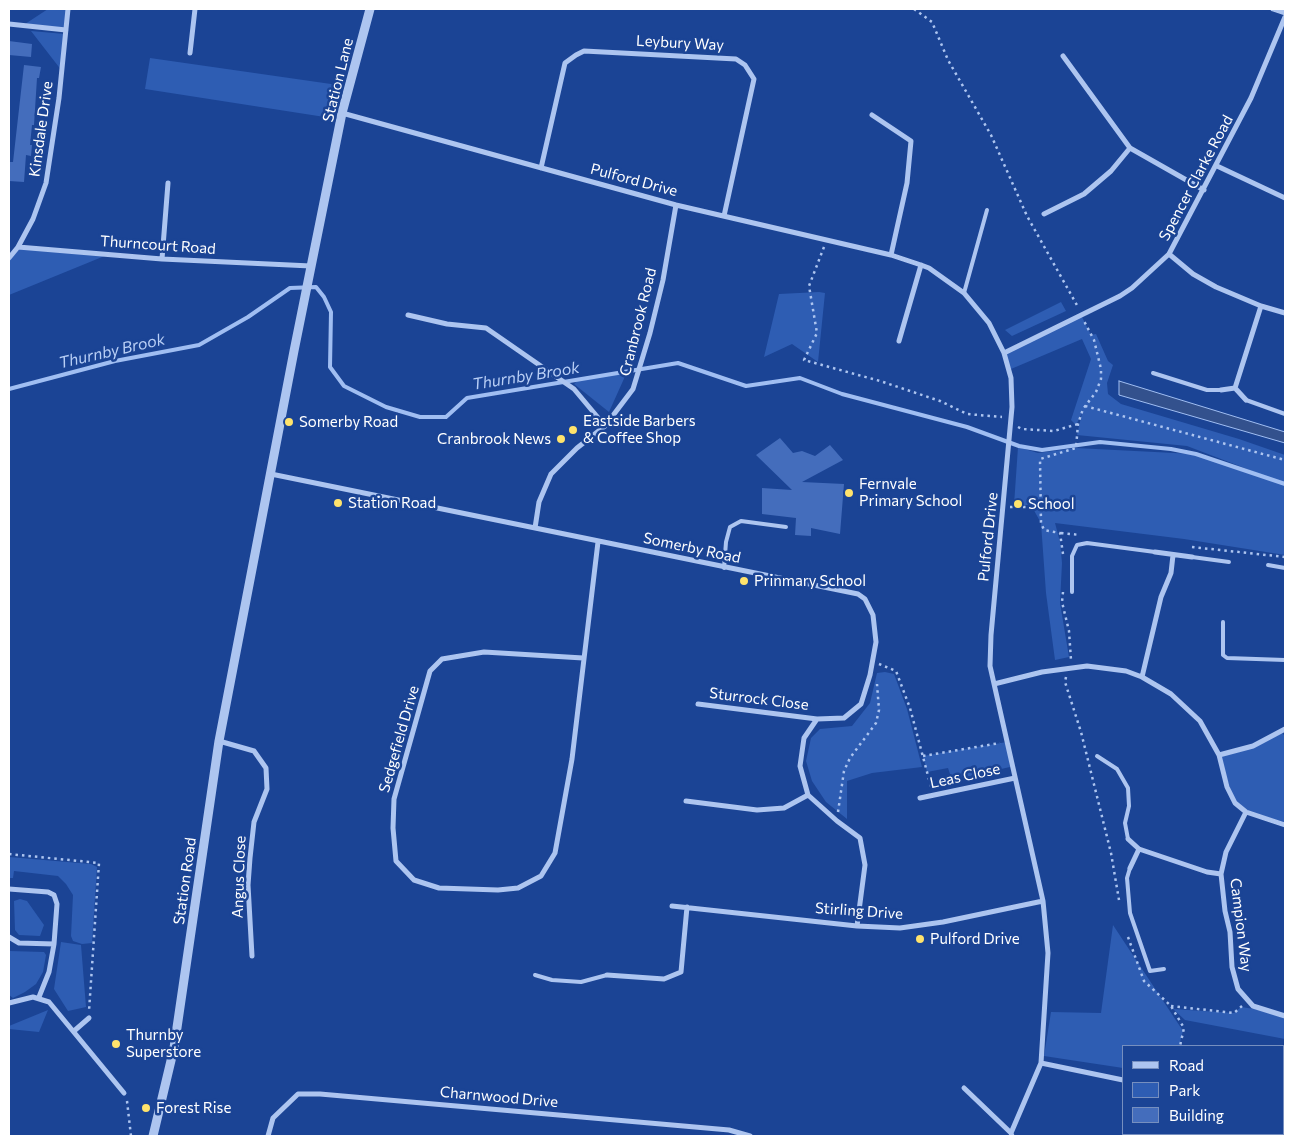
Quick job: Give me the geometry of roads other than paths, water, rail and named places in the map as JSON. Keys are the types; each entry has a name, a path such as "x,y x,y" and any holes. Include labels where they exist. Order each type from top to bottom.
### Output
{"street":[{"name":"Kinsdale Drive","path":"18,247 33,219 46,183 59,98 68,9"},
{"path":"190,54 195,9"},
{"name":"Station Lane","path":"333,158 342,113 370,9"},
{"path":"1273,9 1285,13"},
{"name":"Spencer Clarke Road","path":"1004,353 1132,288 1169,254 1251,98 1285,17"},
{"path":"9,24 66,30"},
{"name":"Leybury Way","path":"541,168 565,62 576,54 584,51 736,59 745,65 754,79 724,216"},
{"path":"1063,56 1130,148 1204,190"},
{"name":"Pulford Drive","path":"342,113 676,205 891,255 929,268 964,293 989,324 1004,353 1011,378 1011,423 991,635 990,666 1042,901 1048,953 1041,1063 1012,1135"},
{"path":"872,115 911,141 907,183 891,255"},
{"path":"1044,214 1084,194 1111,171 1130,148"},
{"name":"Station Road","path":"153,1136 174,1048 219,742 333,158"},
{"path":"1216,166 1285,198"},
{"path":"162,259 168,182"},
{"name":"Cranbrook Road","path":"534,528 539,502 552,474 577,448 605,426 633,389 650,333 663,280 676,205"},
{"path":"9,258 18,247"},
{"name":"Thurncourt Road","path":"18,247 162,259 311,266"},
{"path":"1169,254 1193,274 1261,306 1285,313"},
{"path":"899,341 921,265"},
{"path":"1234,388 1261,306"},
{"path":"408,315 447,324 486,328 574,389 605,426"},
{"path":"1220,390 1234,388"},
{"path":"1234,388 1246,400"},
{"name":"Somerby Road","path":"271,474 858,594 865,599 873,615 876,642 861,704 844,718 817,719"},
{"name":"Sedgefield Drive","path":"584,658 484,652 442,659 430,671 394,798 393,828 396,861 414,880 439,888 498,890 518,888 542,876 555,853 572,759 598,542"},
{"path":"1155,552 1173,556 1192,557"},
{"path":"1142,677 1161,597 1171,573 1173,556"},
{"path":"994,684 1042,672 1086,666 1126,671 1142,677 1171,694 1200,721 1219,755 1227,787 1235,803 1246,812 1285,825"},
{"name":"Sturrock Close","path":"698,704 817,719"},
{"path":"817,719 804,738 800,766 808,795 837,821 860,838 865,865 857,926"},
{"path":"1219,755 1253,746 1284,733"},
{"name":"Angus Close","path":"219,742 254,752 266,768 267,789 254,822 250,858 248,885 252,956"},
{"name":"Leas Close","path":"920,798 1016,778"},
{"path":"686,801 757,810 784,808 808,795"},
{"name":"Campion Way","path":"1246,812 1226,852 1221,874 1224,911 1230,932 1232,967 1238,989 1253,1006 1285,1016"},
{"path":"1128,839 1140,849 1221,874"},
{"path":"1130,868 1140,849"},
{"path":"9,889 41,890 54,895 57,904 54,944 49,972 39,997"},
{"name":"Stirling Drive","path":"672,906 857,926 900,928 934,924 1042,901"},
{"path":"607,975 664,979 681,972 687,907"},
{"path":"9,937 20,943 54,944"},
{"path":"9,1003 39,997 50,1002 124,1093"},
{"path":"74,1031 89,1018"},
{"path":"1041,1063 1122,1080"},
{"path":"964,1088 1012,1135"},
{"name":"Charnwood Drive","path":"268,1136 273,1118 298,1094 320,1094 729,1130 750,1136"}],"lane":[{"path":"964,293 987,210"},
{"path":"1153,373 1206,390 1220,390"},
{"path":"1246,400 1285,414"},
{"path":"724,568 726,542 730,527 741,521 786,527"},
{"path":"1072,592 1072,556 1077,545 1087,543 1155,552"},
{"path":"1192,557 1229,562"},
{"path":"1268,566 1285,568"},
{"path":"1223,622 1223,655 1227,658 1285,660"},
{"path":"1097,756 1117,768 1128,788 1129,806 1125,823 1128,839"},
{"path":"1130,868 1127,878 1130,913 1150,971 1164,969"},
{"path":"535,975 552,980 581,982 607,975"}],"waterway":[{"name":"Thurnby Brook","path":"9,389 115,361 199,345 248,317 290,288 316,287 324,297 331,312 330,367 344,386 386,407 420,417 446,417 467,398 678,363 746,386 800,378 842,394 967,427 1019,446 1042,450 1100,442 1171,449 1196,454 1285,484"}],"place":[{"name":"Somerby Road","path":"289,422"},
{"name":"Eastside Barbers & Coffee Shop","path":"573,430"},
{"name":"Cranbrook News","path":"561,439"},
{"name":"Fernvale Primary School","path":"849,493"},
{"name":"Station Road","path":"338,503"},
{"name":"School","path":"1018,504"},
{"name":"Prinmary School","path":"744,581"},
{"name":"Pulford Drive","path":"920,939"},
{"name":"Thurnby Superstore","path":"116,1044"},
{"name":"Forest Rise","path":"146,1108"}]}
